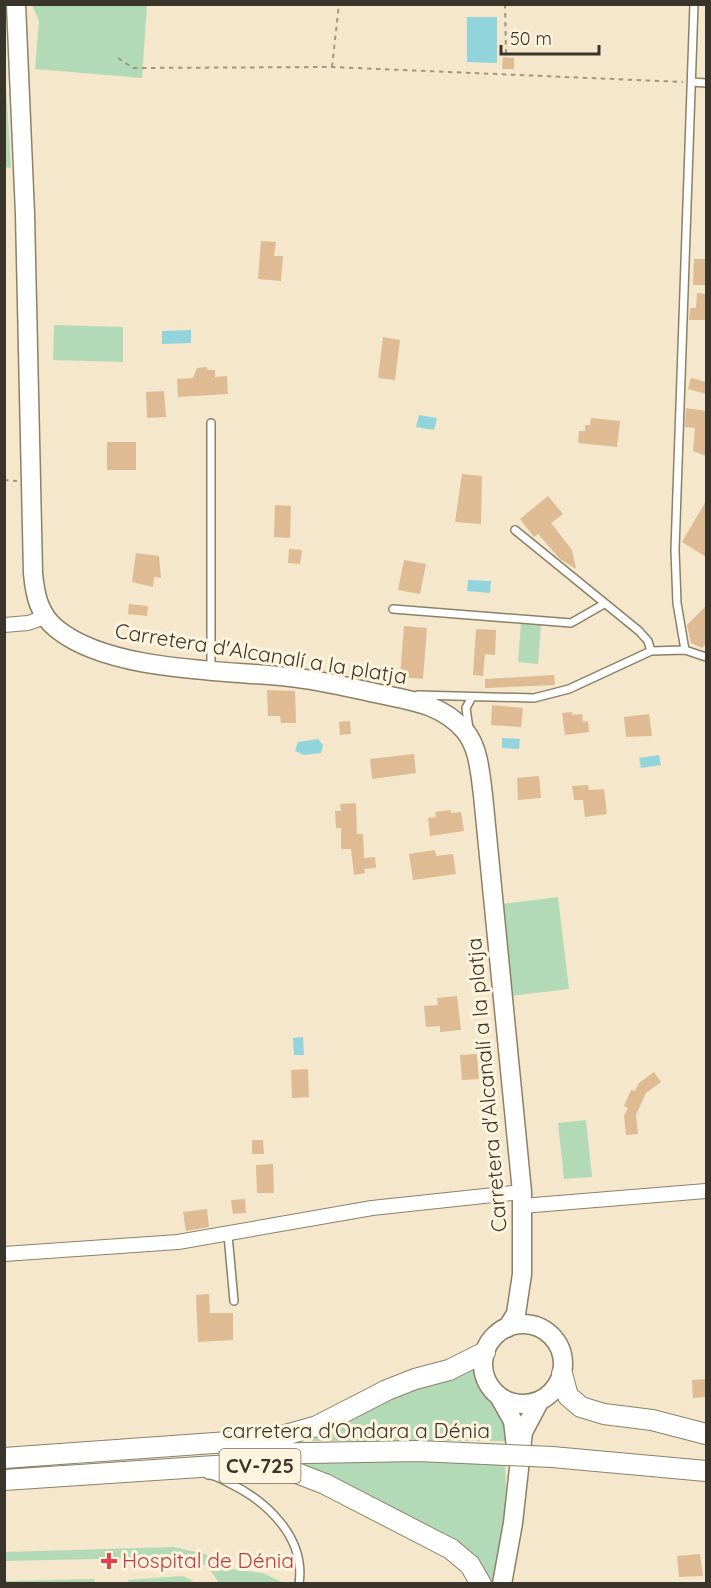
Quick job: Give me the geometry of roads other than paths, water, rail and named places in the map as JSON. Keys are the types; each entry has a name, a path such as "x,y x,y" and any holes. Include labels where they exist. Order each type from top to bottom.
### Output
{"main road":[{"path":"16,4 25,214 33,573 39,607 45,617"},
{"name":"Carretera d'Alcanalí a la platja","path":"45,617 57,629 73,639 112,655 149,663 292,677 420,702 454,719 466,732 475,748 483,795 522,1199 522,1274 527,1309 542,1329"},
{"name":"Carretera d'Alcanalí a la platja","path":"507,1328 516,1314 522,1274"},
{"path":"517,1473 513,1421 485,1376 485,1352 498,1333 507,1328 531,1325 542,1329 552,1337 563,1360 562,1374 568,1396 581,1407 604,1414 652,1420 706,1434"},
{"name":"CV-725","path":"4,1458 272,1439 317,1426 387,1390 456,1367 485,1352"},
{"path":"499,1396 512,1402 526,1404 540,1400 550,1394 562,1374"},
{"path":"502,1584 513,1523 523,1432 540,1400"},
{"name":"carretera d'Ondara a Dénia","path":"4,1468 289,1452 418,1451 552,1457 706,1471"},
{"name":"CV-725","path":"4,1480 246,1464 283,1470 325,1484 444,1544 459,1553 470,1565 481,1584"}],"street":[{"path":"4,625 28,623 45,617"},
{"path":"4,1254 178,1242 372,1208 706,1191"}],"lane":[{"path":"685,650 677,603 675,550 694,6 686,4"},
{"path":"692,82 706,83"},
{"path":"211,423 211,670"},
{"path":"514,530 639,631 648,641 651,651"},
{"path":"393,609 571,623 604,604"},
{"path":"378,693 534,698 554,694 651,651 685,650 706,657"},
{"path":"472,697 466,708 469,733 475,748"},
{"path":"228,1234 234,1301"},
{"path":"4,1480 212,1474 242,1489 270,1510 280,1522 299,1557 299,1584"}],"water":[{"path":"467,17 497,17 497,63 467,62"},
{"path":"191,330 191,343 162,344 162,331"},
{"path":"419,415 437,418 434,430 416,427"},
{"path":"468,580 491,581 490,593 467,591"},
{"path":"502,738 520,739 519,749 502,748"},
{"path":"318,739 323,745 321,753 304,755 295,751 298,742"},
{"path":"659,755 661,765 641,768 639,758"},
{"path":"303,1037 304,1055 294,1055 293,1038"}],"place":[{"name":"Hospital de Dénia","path":"109,1561"}]}
